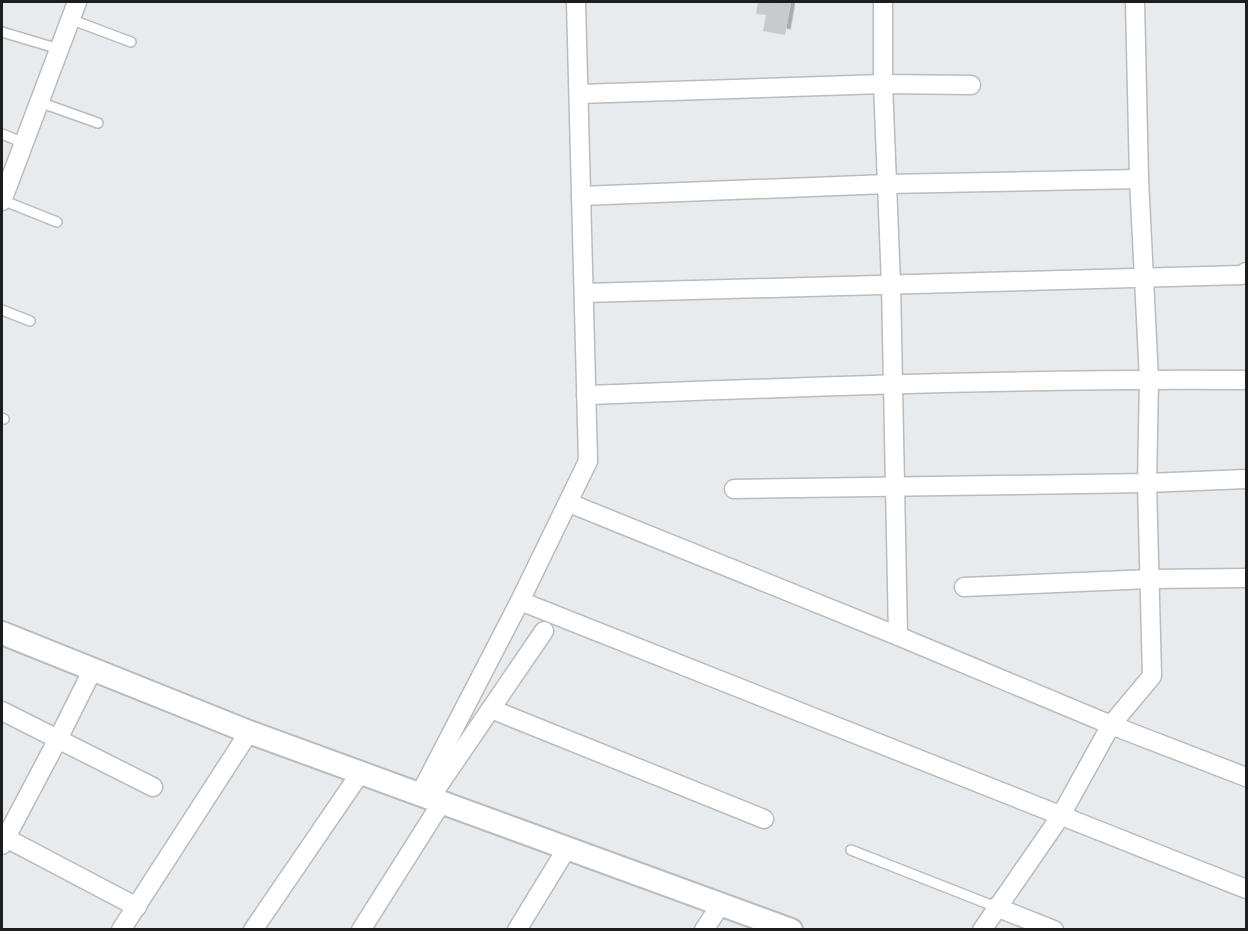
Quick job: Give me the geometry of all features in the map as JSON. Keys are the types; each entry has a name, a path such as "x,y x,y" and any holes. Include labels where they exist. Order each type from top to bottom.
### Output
{"street":[{"path":"2,201 76,2"},
{"path":"361,930 431,798 520,601 588,460 576,2"},
{"path":"883,2 883,84 891,284 898,636"},
{"path":"982,930 1060,817 1111,725 1152,676 1148,483 1149,379 1139,179 1135,2"},
{"path":"579,94 883,84 970,85"},
{"path":"581,196 887,184 1139,179"},
{"path":"584,293 1242,275 1246,272"},
{"path":"586,395 892,384 1149,379 1246,380"},
{"path":"734,489 1148,483 1246,479"},
{"path":"569,503 1111,725 1246,777"},
{"path":"964,587 1150,579 1246,578"},
{"path":"520,601 1246,889"},
{"path":"431,798 544,631"},
{"path":"2,633 249,732 791,930"},
{"path":"93,669 58,739 3,839 137,907"},
{"path":"491,709 764,819"},
{"path":"2,711 153,787"},
{"path":"121,930 249,732"},
{"path":"253,930 361,772"},
{"path":"517,930 567,848"},
{"path":"704,930 721,904"},
{"path":"996,907 1054,930"}],"lane":[{"path":"70,19 131,42"},
{"path":"2,32 59,49"},
{"path":"39,102 98,123"},
{"path":"2,134 24,143"},
{"path":"2,201 57,222"},
{"path":"2,310 30,321"},
{"path":"851,850 996,907"}],"building":[{"path":"758,2 772,4 773,2 791,2 785,35 763,31 766,15 756,14"}]}
